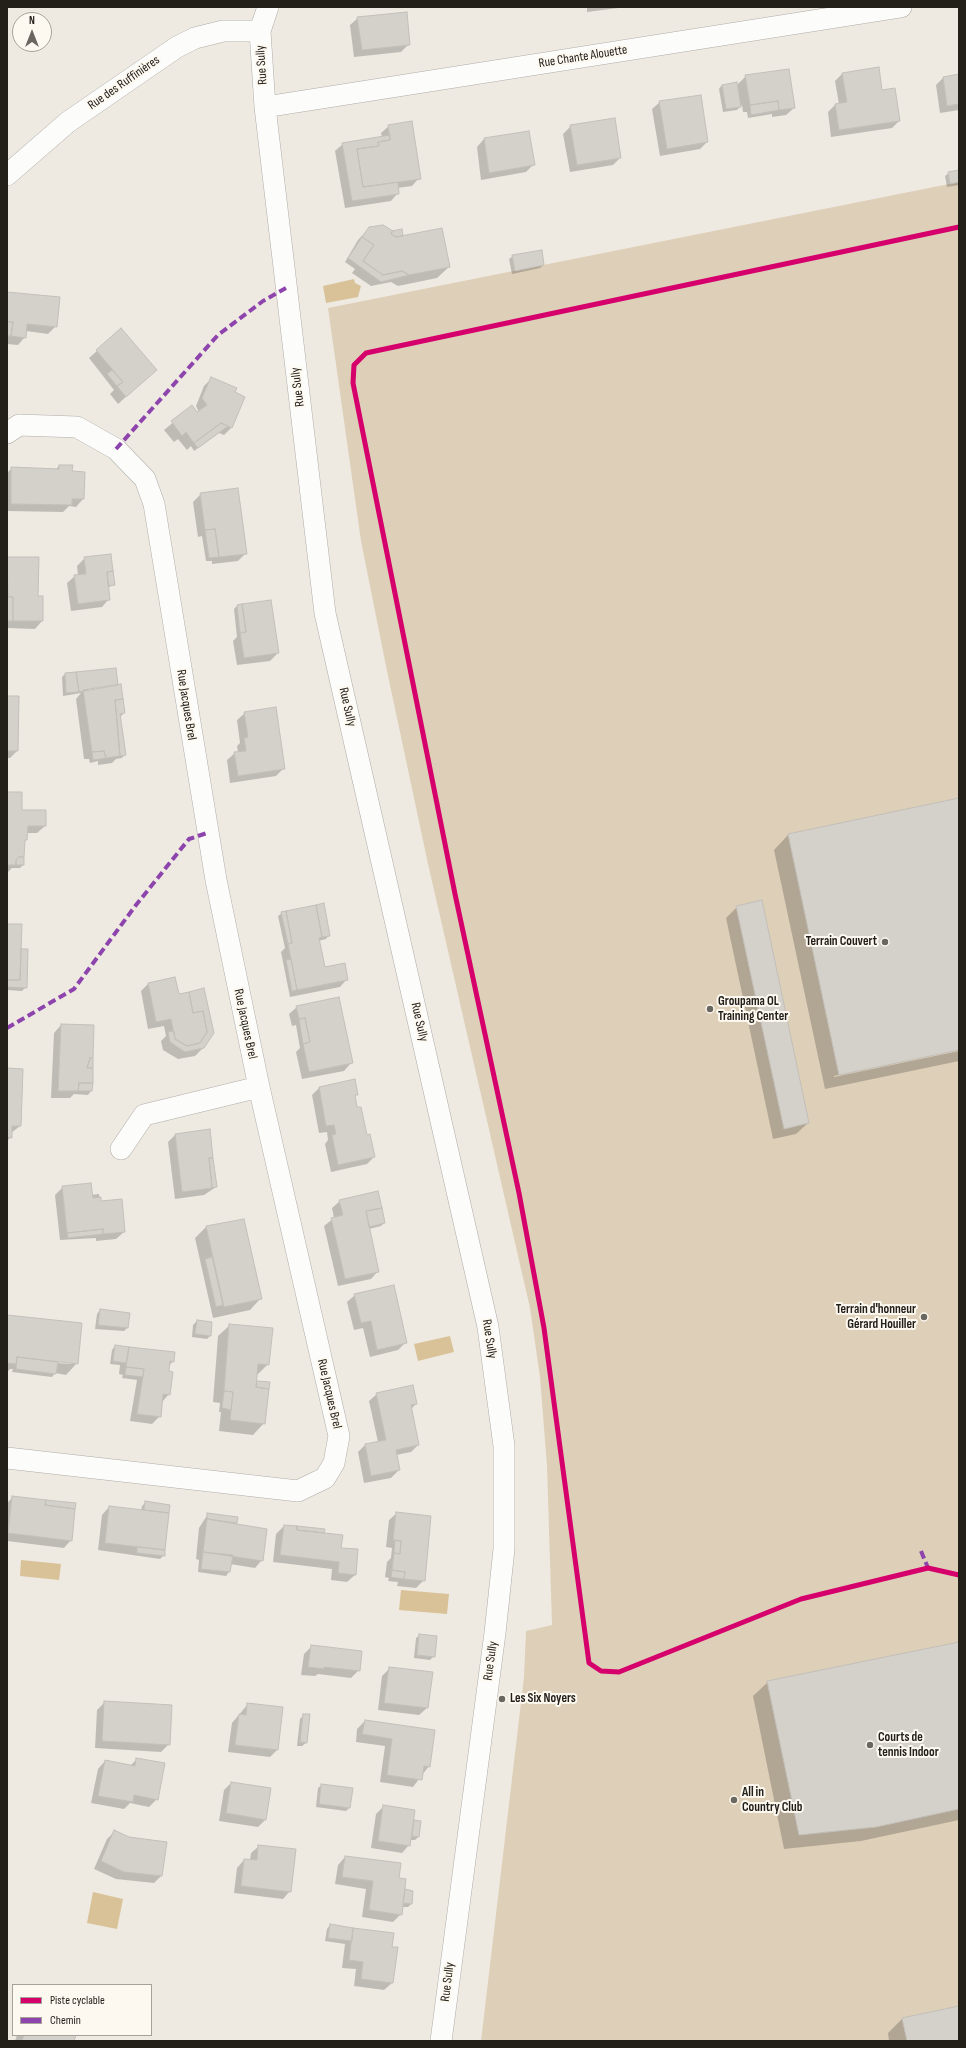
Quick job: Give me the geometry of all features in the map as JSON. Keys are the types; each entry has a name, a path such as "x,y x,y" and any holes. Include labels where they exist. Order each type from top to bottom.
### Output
{"street":[{"name":"Rue Sully","path":"268,7 260,31 265,107 325,613 488,1327 504,1446 504,1549 495,1633 441,2041"},
{"name":"Rue Chante Alouette","path":"265,107 901,7"},
{"name":"Rue des Ruffinières","path":"7,175 68,122 177,47 195,38 223,31 260,31"},
{"name":"Rue Jacques Brel","path":"7,433 19,425 77,427 116,449 145,479 154,504 216,880 259,1087 339,1436 334,1463 325,1478 298,1491 7,1458"},
{"path":"121,1149 144,1115 259,1087"}],"shaded area":[{"name":"Groupama OL Training Center","path":"959,182 959,2041 481,2041 524,1677 526,1631 552,1625 547,1466 540,1377 530,1308 428,864 361,541 328,308"},
{"path":"354,279 355,283 361,286 358,297 326,303 323,286"},
{"path":"450,1336 454,1352 418,1361 414,1344"},
{"path":"21,1560 61,1564 59,1580 20,1576"},
{"path":"401,1590 449,1594 447,1614 399,1610"},
{"path":"93,1892 123,1899 117,1929 87,1923"}],"building":[{"path":"407,12 410,45 362,50 357,17"},
{"path":"879,67 882,90 895,88 900,121 839,130 835,104 847,102 842,73"},
{"path":"789,69 795,108 779,110 778,101 750,105 745,75"},
{"path":"959,74 959,104 947,106 943,77"},
{"path":"737,82 741,107 726,109 722,85"},
{"path":"701,95 708,142 667,149 659,101"},
{"path":"778,101 779,110 751,115 750,105"},
{"path":"615,118 621,158 577,165 570,125"},
{"path":"412,121 421,179 363,187 357,149 379,146 378,142 390,140 388,125"},
{"path":"529,131 535,165 489,173 484,138"},
{"path":"390,135 390,140 378,142 379,146 357,149 363,187 398,182 399,194 352,201 342,143"},
{"path":"959,170 959,182 950,184 948,172"},
{"path":"383,225 393,231 391,234 396,237 442,228 450,267 409,275 402,271 383,275 363,261 374,245 362,237 369,227"},
{"path":"402,229 403,236 396,237 391,234 392,231"},
{"path":"362,237 374,245 363,261 383,275 402,271 409,275 381,282 348,258"},
{"path":"542,250 544,265 515,271 512,255"},
{"path":"7,292 60,297 57,327 27,324 26,338 11,336 13,322 7,322"},
{"path":"7,322 13,322 11,336 7,336"},
{"path":"121,328 157,370 126,397 117,386 123,382 96,350"},
{"path":"112,370 123,382 117,386 107,374"},
{"path":"211,377 237,388 235,392 245,397 232,428 221,423 194,443 186,432 182,436 171,421 192,405 197,412 207,405 202,398"},
{"path":"221,423 228,426 198,448 194,443"},
{"path":"59,465 73,465 72,471 85,472 84,499 72,499 72,505 11,504 11,467 59,469"},
{"path":"238,488 247,554 219,557 215,529 205,530 200,493"},
{"path":"215,529 219,557 209,558 205,530"},
{"path":"111,554 113,571 107,572 110,600 78,604 74,575 86,574 84,557"},
{"path":"7,557 39,557 38,596 43,596 43,621 13,621 13,597 8,597"},
{"path":"113,571 115,585 108,586 107,572"},
{"path":"7,584 8,597 13,597 13,621 7,621"},
{"path":"271,600 279,653 244,658 240,633 246,632 242,604"},
{"path":"242,604 246,632 240,633 237,605"},
{"path":"116,668 118,685 79,692 76,672"},
{"path":"76,672 79,692 66,693 65,673"},
{"path":"121,684 123,699 115,700 120,756 106,758 104,751 92,752 83,690"},
{"path":"7,696 19,696 18,751 7,751"},
{"path":"123,699 125,713 120,714 126,755 120,756 115,700"},
{"path":"276,707 285,769 238,776 234,752 246,751 244,738 248,737 244,712"},
{"path":"104,751 106,758 93,760 92,752"},
{"path":"7,792 22,792 22,810 46,810 46,826 28,826 24,857 19,857 16,860 16,865 7,865"},
{"name":"Terrain Couvert","path":"959,798 959,1050 839,1075 788,834"},
{"path":"19,857 24,857 24,865 16,865 16,860"},
{"path":"762,900 809,1123 784,1129 736,906"},
{"path":"324,903 330,936 322,937 316,905"},
{"path":"316,905 322,937 319,938 325,967 345,963 348,980 297,990 288,944 292,943 286,911"},
{"path":"286,911 292,943 288,944 281,912"},
{"path":"7,924 22,924 20,980 7,980"},
{"path":"21,949 28,949 27,988 7,987 7,980 20,980"},
{"path":"291,959 297,990 292,991 286,960"},
{"path":"175,977 179,994 189,992 193,1013 203,1011 207,1032 200,1043 187,1046 175,1039 171,1019 156,1022 148,983"},
{"path":"204,988 214,1033 204,1048 185,1052 170,1042 168,1032 174,1031 175,1039 187,1046 200,1043 207,1032 203,1011 193,1013 189,992"},
{"path":"339,997 353,1063 309,1072 303,1044 310,1042 305,1018 299,1019 296,1006"},
{"path":"305,1018 310,1042 303,1044 299,1019"},
{"path":"61,1024 94,1025 93,1058 90,1058 87,1068 93,1068 93,1083 79,1083 78,1091 58,1091"},
{"path":"90,1058 93,1058 93,1068 87,1068"},
{"path":"7,1068 23,1069 21,1126 12,1126 12,1138 7,1137"},
{"path":"355,1079 358,1095 355,1095 357,1107 361,1107 367,1135 370,1134 375,1157 338,1165 332,1135 336,1134 334,1125 326,1126 319,1087"},
{"path":"79,1083 93,1083 92,1091 78,1091"},
{"path":"210,1129 213,1158 209,1158 212,1188 182,1192 175,1134"},
{"path":"209,1158 213,1158 217,1187 212,1188"},
{"path":"91,1183 93,1198 101,1197 101,1201 122,1199 125,1232 103,1234 103,1229 67,1233 62,1186"},
{"path":"378,1191 382,1208 366,1211 379,1272 345,1279 331,1218 343,1215 339,1200"},
{"path":"382,1208 385,1223 369,1227 366,1211"},
{"path":"244,1219 262,1299 224,1307 206,1226"},
{"path":"103,1229 103,1234 68,1238 67,1233"},
{"path":"212,1257 223,1305 216,1307 205,1259"},
{"path":"394,1285 407,1343 377,1350 371,1321 361,1323 354,1294"},
{"path":"100,1309 130,1313 128,1328 98,1325"},
{"path":"7,1315 82,1323 78,1364 17,1357 16,1364 7,1363"},
{"path":"197,1320 212,1322 211,1336 195,1334"},
{"path":"229,1324 273,1328 269,1365 258,1364 256,1387 269,1389 265,1424 230,1420 233,1392 224,1391"},
{"path":"115,1345 129,1347 126,1363 113,1361"},
{"path":"129,1347 175,1352 174,1362 170,1361 169,1371 173,1372 170,1395 163,1394 161,1417 137,1414 144,1369 126,1367"},
{"path":"17,1357 58,1362 56,1374 16,1369"},
{"path":"126,1367 144,1369 143,1377 125,1375"},
{"path":"257,1381 270,1382 269,1389 256,1387"},
{"path":"413,1385 417,1404 411,1405 419,1445 396,1450 400,1470 371,1476 365,1444 386,1440 376,1393"},
{"path":"224,1391 233,1392 231,1410 222,1408"},
{"path":"12,1496 46,1500 45,1505 75,1509 72,1541 8,1533"},
{"path":"46,1500 76,1503 75,1509 45,1505"},
{"path":"145,1501 170,1505 169,1513 144,1510"},
{"path":"109,1506 169,1513 165,1550 105,1543"},
{"path":"396,1512 431,1516 425,1581 404,1579 405,1572 392,1570 394,1553 400,1554 401,1541 393,1540"},
{"path":"207,1513 238,1517 237,1523 207,1519"},
{"path":"207,1519 267,1529 263,1561 203,1552"},
{"path":"284,1525 297,1526 297,1530 343,1535 341,1548 358,1549 356,1575 338,1573 339,1562 280,1555"},
{"path":"297,1526 325,1529 324,1533 297,1530"},
{"path":"395,1540 401,1541 400,1554 394,1553"},
{"path":"137,1547 165,1550 165,1556 137,1553"},
{"path":"203,1552 233,1555 230,1572 201,1569"},
{"path":"392,1570 405,1572 404,1579 391,1577"},
{"path":"419,1634 437,1636 435,1657 417,1655"},
{"name":"Courts de tennis Indoor","path":"959,1642 959,1809 876,1827 799,1835 767,1681"},
{"path":"311,1645 362,1651 360,1671 324,1667 324,1669 308,1667"},
{"path":"389,1667 433,1672 428,1708 384,1703"},
{"path":"104,1701 172,1705 170,1745 102,1741"},
{"path":"247,1703 283,1707 278,1750 235,1745 239,1714 246,1715"},
{"path":"303,1714 310,1714 307,1743 300,1742"},
{"path":"365,1720 435,1730 430,1767 424,1766 422,1780 387,1775 392,1739 362,1734"},
{"path":"136,1758 165,1763 158,1800 134,1795 133,1802 98,1796 105,1760 135,1766"},
{"path":"231,1782 271,1788 266,1820 226,1813"},
{"path":"321,1784 353,1788 350,1808 319,1804"},
{"path":"383,1805 415,1810 410,1846 378,1841"},
{"path":"414,1820 421,1821 419,1837 412,1836"},
{"path":"114,1830 129,1837 167,1842 162,1876 124,1872 101,1861"},
{"path":"258,1845 296,1849 291,1892 241,1886 244,1859 257,1860"},
{"path":"345,1856 401,1863 399,1878 406,1879 402,1915 369,1910 373,1881 342,1877"},
{"path":"405,1889 413,1891 412,1904 403,1903"},
{"path":"330,1924 353,1928 352,1941 328,1938"},
{"path":"353,1928 394,1933 392,1947 398,1947 393,1983 361,1979 363,1962 349,1960"},
{"path":"959,2006 959,2041 907,2041 902,2018"},
{"path":"24,2036 76,2036 74,2041 22,2041"}],"marked path":[{"path":"116,449 218,335 263,301 286,288"},
{"path":"7,1028 74,989 136,905 189,839 207,833"},
{"path":"921,1551 928,1568"}],"cycle path":[{"path":"959,227 366,353 354,365 353,383 455,894 519,1193 544,1328 589,1663 601,1671 619,1672 801,1599 928,1568 959,1575"}],"place":[{"name":"Terrain Couvert","path":"885,942"},
{"name":"Groupama OL Training Center","path":"710,1009"},
{"name":"Terrain d'honneur Gérard Houiller","path":"924,1317"},
{"name":"Les Six Noyers","path":"502,1699"},
{"name":"Courts de tennis Indoor","path":"870,1745"},
{"name":"All in Country Club","path":"734,1800"}]}
